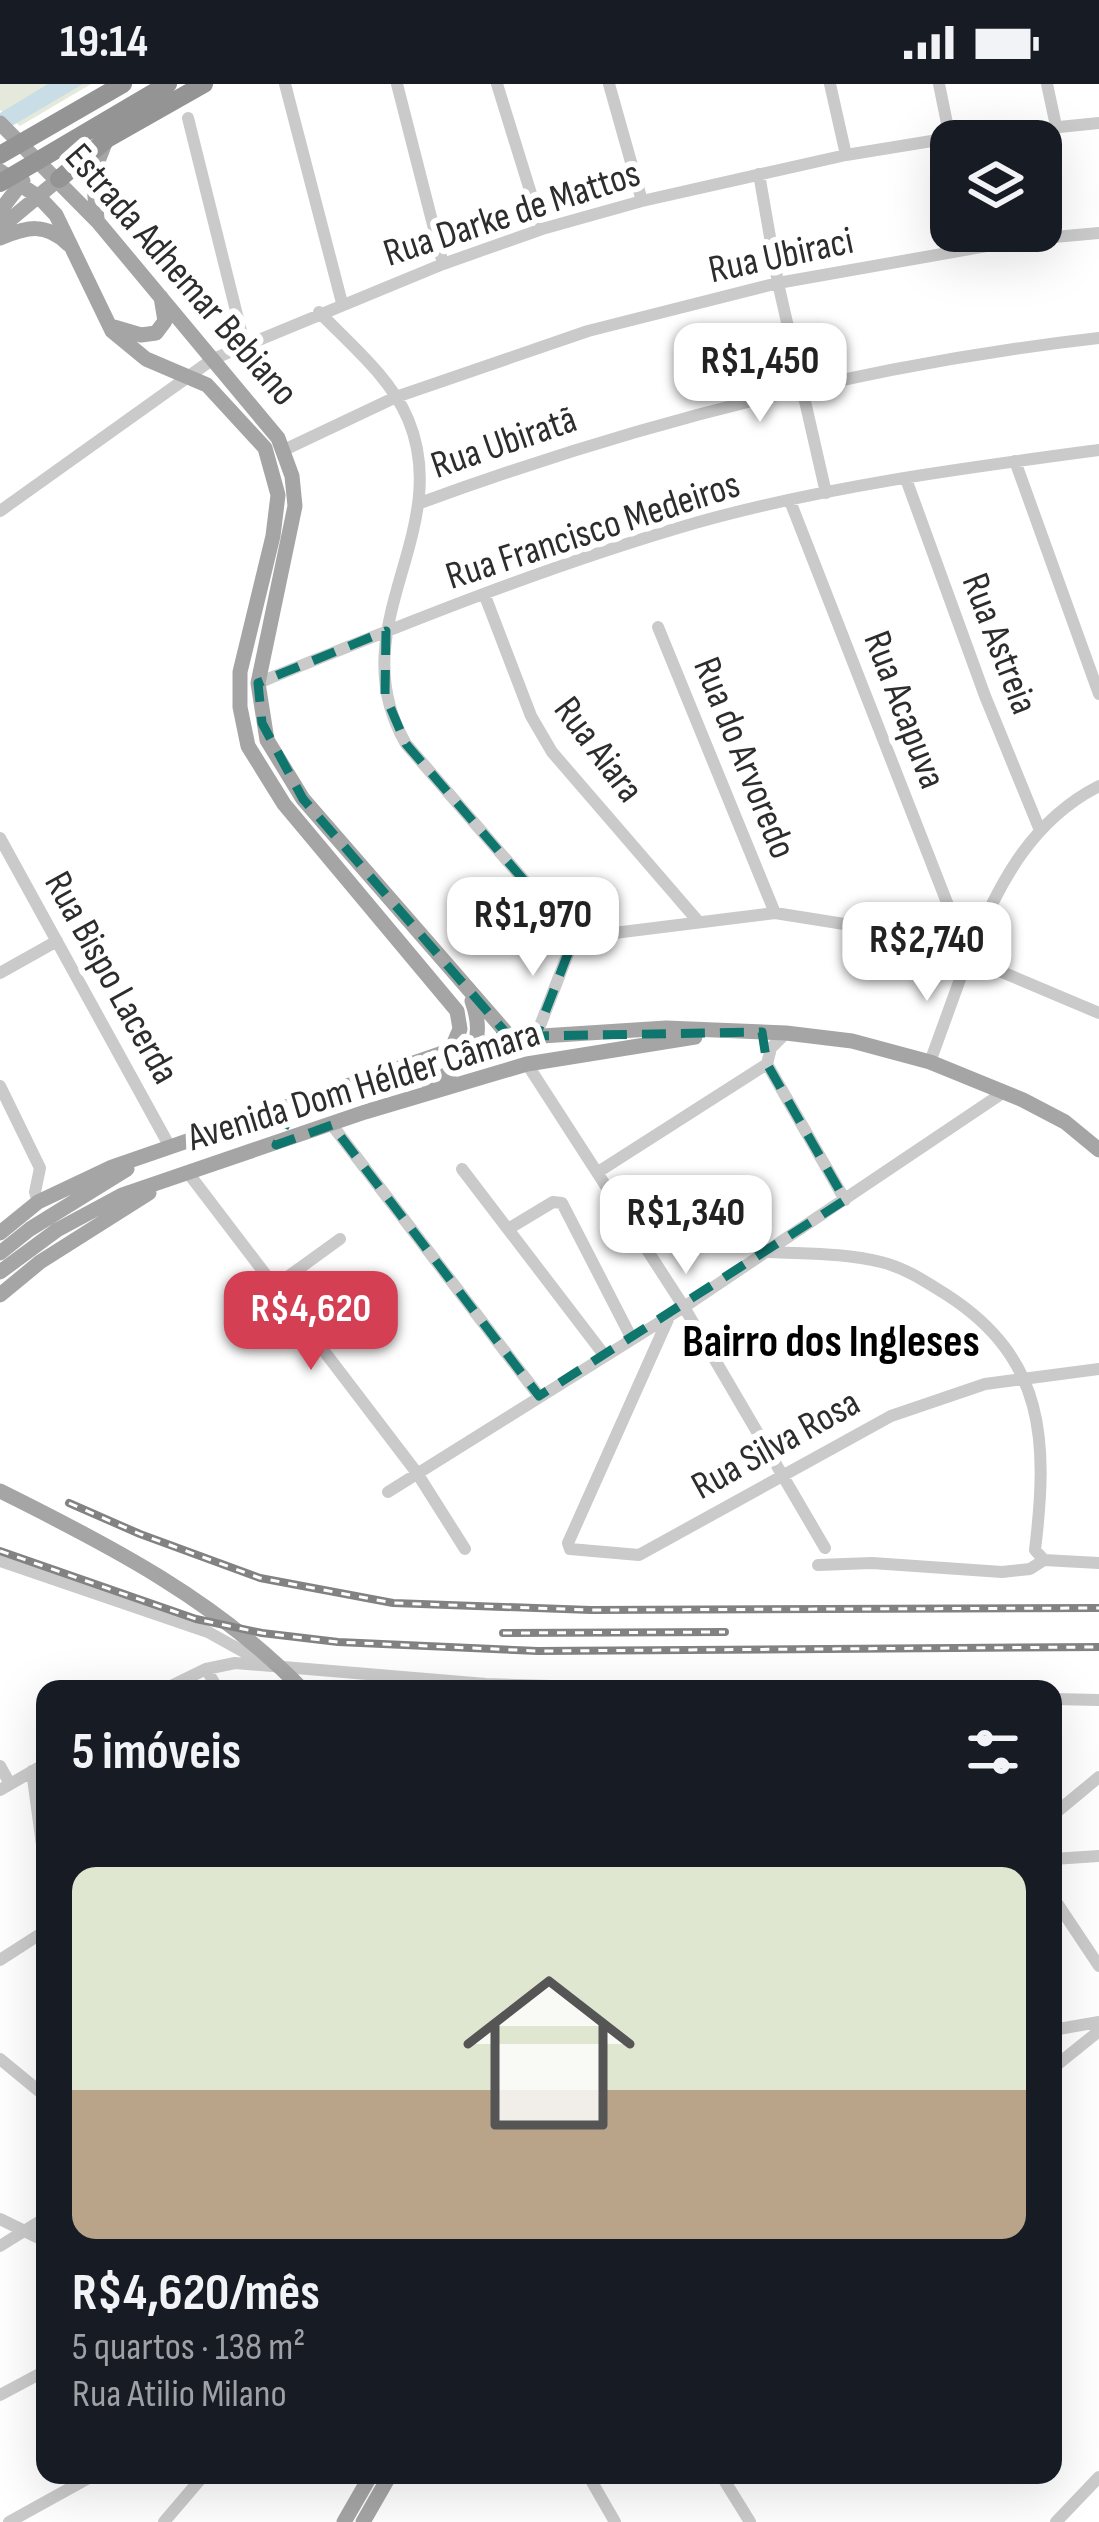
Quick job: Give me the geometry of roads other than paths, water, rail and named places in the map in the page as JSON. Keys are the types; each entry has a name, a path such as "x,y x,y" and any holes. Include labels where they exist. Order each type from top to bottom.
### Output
{"highway":[{"path":"0,155 123,84"},
{"path":"58,179 103,132 168,84"},
{"path":"0,183 204,84"}],"main road":[{"name":"Estrada Adhemar Bebiano","path":"5,128 98,222 261,416 284,450 292,476 293,521 258,683 267,740 302,799 511,1038"},
{"path":"98,222 94,174 103,132"},
{"path":"0,212 22,185 33,154"},
{"name":"Estrada Adhemar Bebiano","path":"0,171 56,215 107,324 146,359 192,376 220,398 265,448 276,480 273,536 240,672 240,706 248,746 284,804 457,1011 460,1029 451,1050"},
{"path":"0,228 58,179"},
{"path":"0,238 26,228 49,229 71,247"},
{"path":"107,324 129,333 156,333 165,321 160,294"},
{"path":"365,1112 446,1076 478,1042 478,1017 469,992"},
{"name":"Avenida Dom Hélder Câmara","path":"0,1233 38,1202 90,1175 451,1050 536,1036 666,1028 852,1041 930,1062 1004,1092 1065,1122 1099,1150"},
{"name":"Avenida Dom Hélder Câmara","path":"35,1235 122,1195 365,1112 527,1064 723,1032"},
{"path":"266,1113 280,1123 276,1144"},
{"name":"Avenida Dom Hélder Câmara","path":"35,1235 144,1159"},
{"name":"Avenida Dom Hélder Câmara","path":"0,1295 50,1255 167,1182"},
{"path":"0,1253 35,1235"},
{"path":"0,1272 35,1235"},
{"path":"5,1495 166,1581 225,1621 292,1680"},
{"path":"344,2522 366,2484"},
{"path":"362,2522 385,2484"}],"street":[{"path":"285,84 342,303"},
{"path":"397,84 442,264"},
{"path":"497,84 542,230"},
{"path":"609,84 642,201"},
{"path":"830,84 846,155"},
{"path":"939,84 946,120"},
{"path":"1047,84 1055,120"},
{"path":"188,118 244,344"},
{"name":"Rua Darke de Mattos","path":"1062,126 1099,123"},
{"name":"Rua Darke de Mattos","path":"0,512 213,359 319,312 442,264 642,201 846,155 930,141"},
{"path":"760,174 778,283 826,493"},
{"name":"Rua Ubiraci","path":"284,450 396,397 588,331 778,283 1021,240 1099,233"},
{"path":"319,312 396,397 409,421 419,458 420,503 386,631 385,695 406,744 574,938"},
{"name":"Rua Ubiratã","path":"420,503 552,455 802,389 1016,347 1099,338"},
{"name":"Rua Francisco Medeiros","path":"258,683 386,631 628,544 790,500 1099,450"},
{"path":"1015,461 1099,694"},
{"name":"Rua Astreia","path":"906,479 1039,828"},
{"name":"Rua Acapuva","path":"790,500 968,943"},
{"name":"Rua Aiara","path":"485,596 531,716 552,752 697,920"},
{"name":"Rua do Arvoredo","path":"658,627 775,913"},
{"path":"930,1062 966,959 976,954 968,943 1012,866 1039,828 1064,806 1099,786"},
{"name":"Rua Bispo Lacerda","path":"0,838 170,1147"},
{"path":"574,938 775,913 863,927 966,959 1099,1013"},
{"path":"536,1036 574,938"},
{"path":"0,973 57,941"},
{"path":"763,1032 771,1048"},
{"path":"598,1172 767,1064 771,1048 786,1033"},
{"path":"527,1064 684,1307 825,1548"},
{"path":"767,1064 845,1200"},
{"path":"0,1086 40,1168 38,1202"},
{"path":"388,1492 669,1317 1004,1092"},
{"path":"332,1124 539,1396"},
{"path":"462,1169 605,1356"},
{"path":"189,1174 417,1473 465,1550"},
{"path":"508,1229 553,1202 562,1203 632,1340"},
{"path":"274,1286 340,1239"},
{"path":"768,1252 859,1258 914,1274 982,1318 1024,1377 1038,1425 1042,1468 1039,1555 1030,1569 818,1565"},
{"name":"Rua Silva Rosa","path":"669,1317 568,1543 570,1550 644,1554 891,1416 954,1393 1024,1377 1099,1369"},
{"path":"1039,1555 1099,1563"},
{"path":"0,1561 208,1632 265,1664"},
{"path":"184,1680 235,1663 395,1680"},
{"path":"206,1669 213,1680"},
{"path":"1062,1700 1099,1700"},
{"path":"0,1766 5,1787 36,1770"},
{"path":"1062,1807 1099,1777"},
{"path":"1062,1858 1099,1856"},
{"path":"1062,1910 1099,1966"},
{"path":"0,1960 36,1937"},
{"path":"1062,2029 1099,2026"},
{"path":"1062,2060 1099,2026"},
{"path":"0,2060 36,2089"},
{"path":"0,2219 36,2237"},
{"path":"0,2246 36,2224"},
{"path":"0,2396 36,2377"},
{"path":"1056,2522 1099,2477"},
{"path":"9,2522 78,2484"},
{"path":"164,2522 196,2484"},
{"path":"594,2484 615,2522"},
{"path":"727,2484 750,2522"}],"water":[{"path":"48,84 83,84 0,133 0,113"}],"railway":[{"path":"69,1503 260,1578 393,1603 591,1610 1099,1608"},
{"path":"0,1551 196,1619 338,1642 538,1651 1099,1647"},
{"path":"503,1633 725,1632"}],"district":[{"name":"Bairro dos Ingleses","path":"831,1342"}]}
